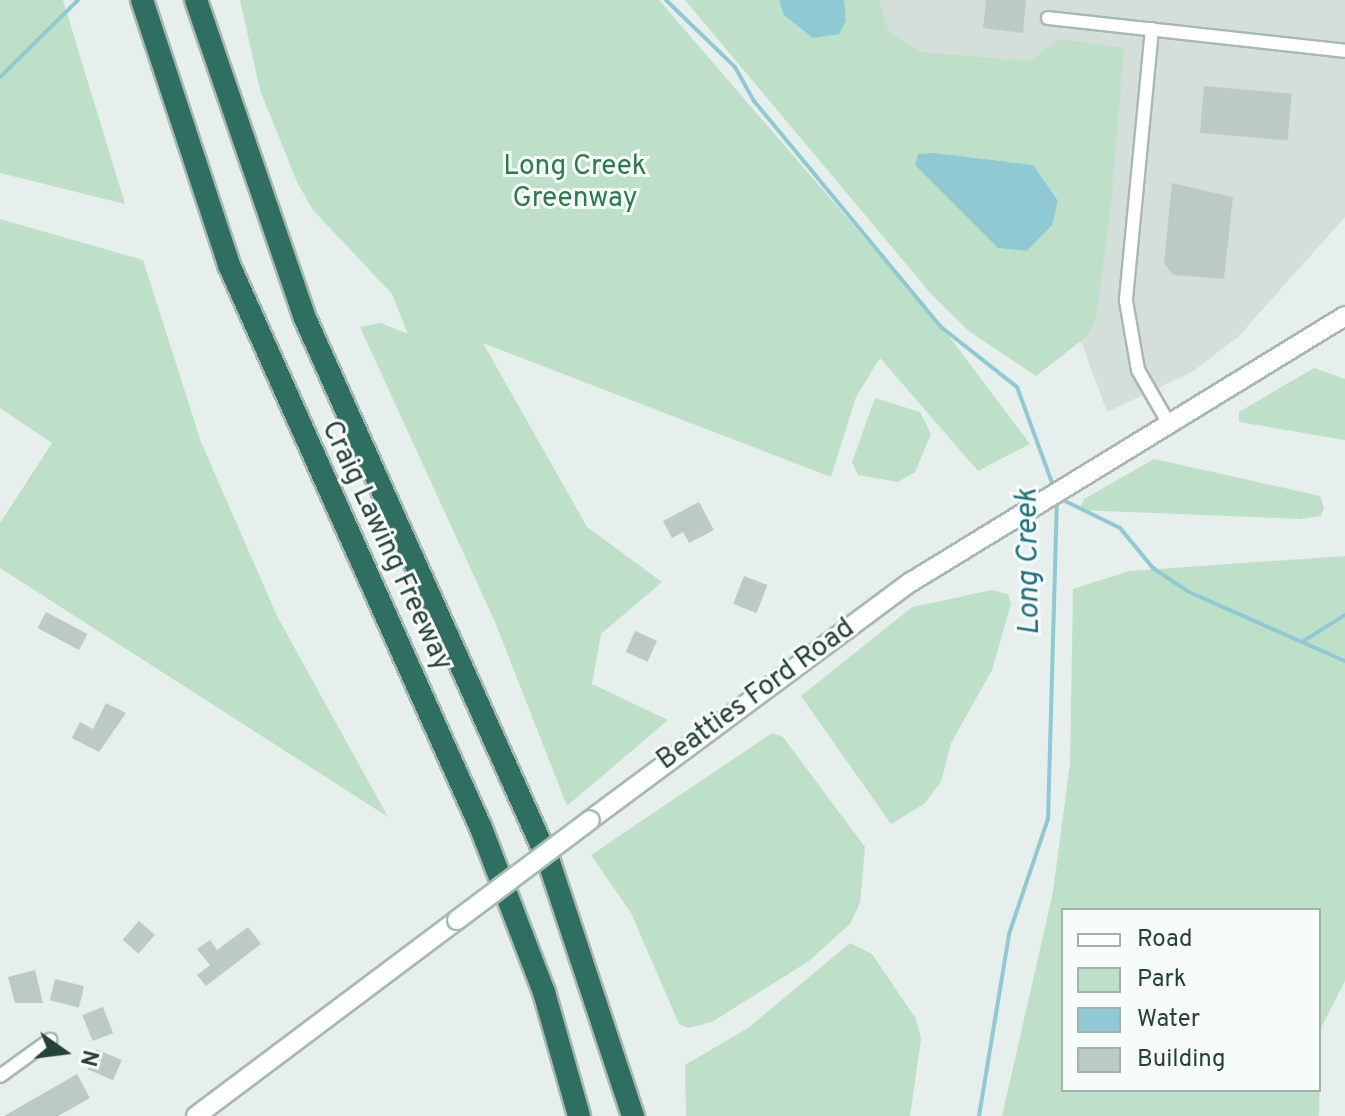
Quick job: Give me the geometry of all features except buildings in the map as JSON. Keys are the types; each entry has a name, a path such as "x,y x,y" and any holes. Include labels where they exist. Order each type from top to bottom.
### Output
{"highway":[{"name":"Craig Lawing Freeway","path":"142,0 229,265 481,828 544,992 579,1116"},
{"name":"Craig Lawing Freeway","path":"196,0 304,316 549,862 633,1116"}],"main road":[{"name":"Beatties Ford Road","path":"196,1116 590,820 685,743 1013,517 1345,316"}],"street":[{"path":"1048,18 1345,51"},
{"path":"1152,29 1126,301 1138,370 1169,424"},
{"path":"0,1076 50,1040"}],"shaded area":[{"path":"764,0 1345,0 1345,217 1238,337 1192,372 1107,412 1082,344"}],"green space":[{"path":"0,0 63,0 125,204 0,173"},
{"name":"Long Creek Greenway","path":"240,0 659,0 949,336 1030,444 978,471 880,358 856,397 831,477 483,343 587,527 662,582 601,634 592,684 668,720 567,806 495,622 360,327 381,323 408,334 392,294 313,210 297,182 260,90"},
{"path":"685,0 879,0 889,33 922,52 1029,61 1061,39 1124,48 1110,215 1096,319 1087,336 1036,376 970,332 932,295"},
{"path":"0,219 143,260 201,442 277,616 388,817 0,568 0,523 52,443 0,408"},
{"path":"1314,368 1345,379 1345,440 1239,422 1239,412"},
{"path":"875,398 920,412 931,434 915,472 898,482 858,475 852,462"},
{"path":"1154,459 1320,496 1324,507 1321,516 1301,519 1079,510 1084,499"},
{"path":"1345,556 1345,981 1321,1028 1321,908 1061,908 1061,1092 1320,1092 1319,1116 1002,1116 1053,892 1070,763 1073,589 1129,571"},
{"path":"992,590 1008,594 1011,604 992,670 951,743 941,782 924,804 891,824 801,696 912,607"},
{"path":"772,733 783,737 865,847 860,903 850,924 809,961 712,1022 688,1028 679,1024 631,913 591,855"},
{"path":"850,943 872,954 916,1019 921,1039 910,1116 686,1116 685,1065 748,1028"}],"water":[{"path":"779,0 844,0 846,21 839,34 813,38 784,15"},
{"path":"934,153 1033,165 1058,201 1052,225 1027,251 998,248 915,165 918,154"}],"waterway":[{"path":"0,77 78,0"},
{"name":"Long Creek","path":"666,0 735,67 754,101 941,327 1017,387 1054,488"},
{"path":"1059,498 1120,528 1153,568 1189,592 1345,661"},
{"name":"Long Creek","path":"979,1116 1009,934 1048,819 1057,500"},
{"path":"1305,640 1345,615"}]}
